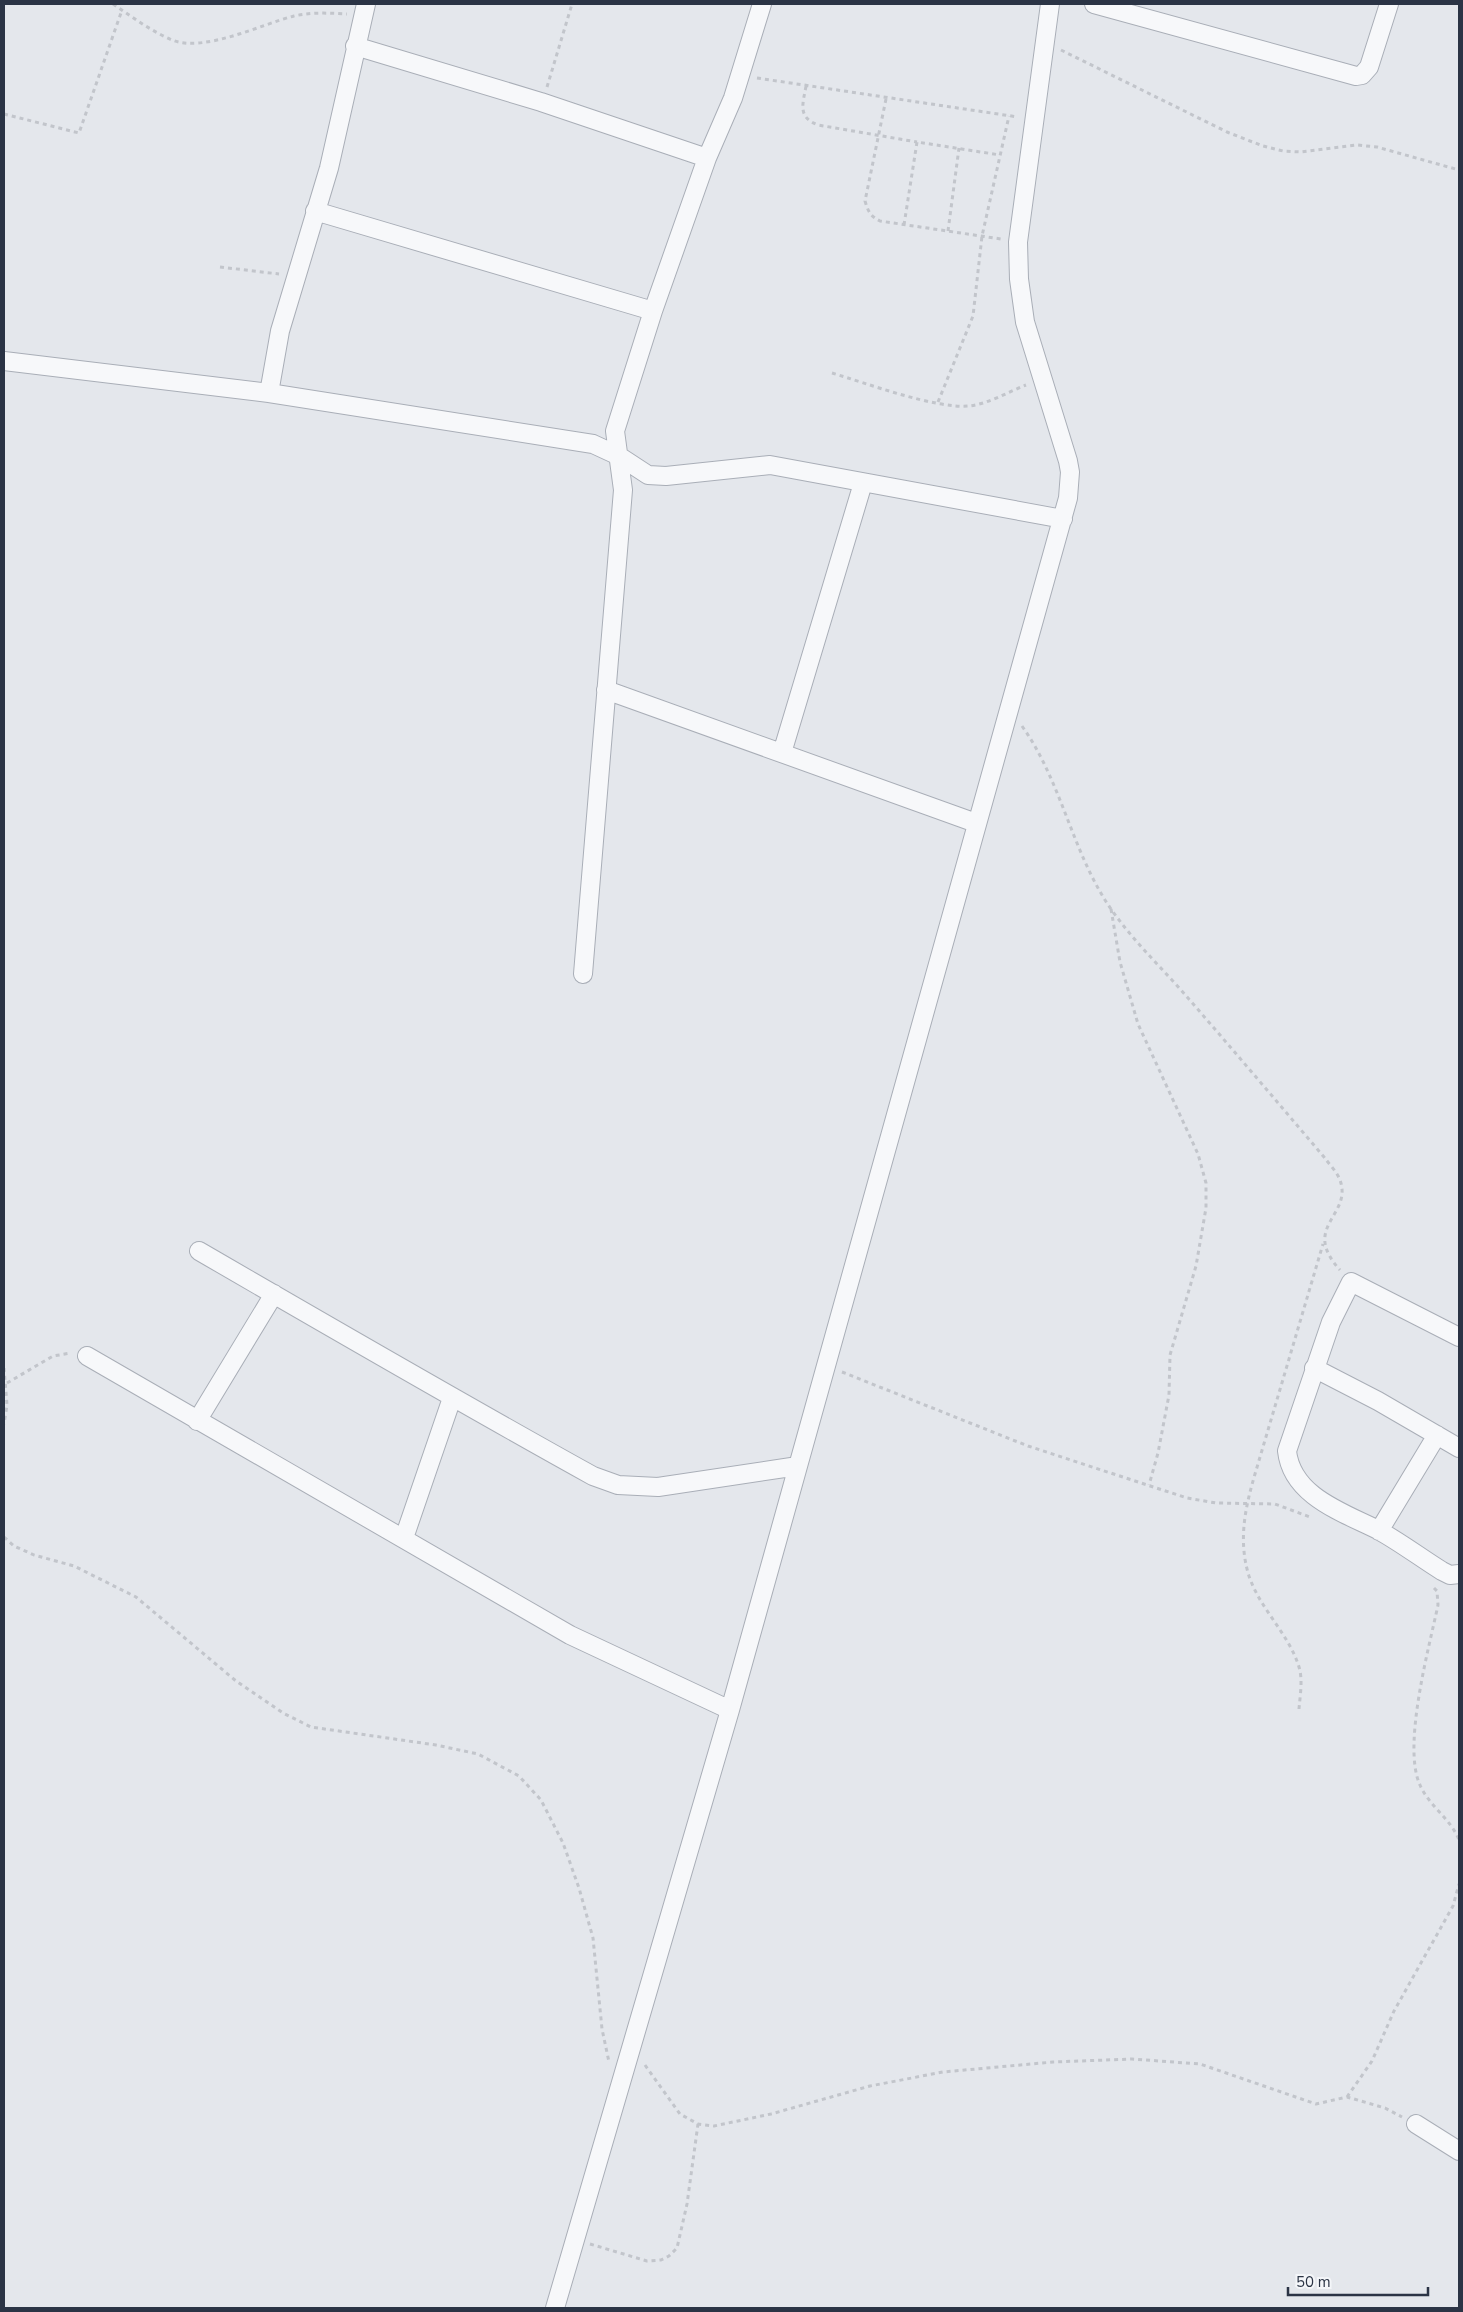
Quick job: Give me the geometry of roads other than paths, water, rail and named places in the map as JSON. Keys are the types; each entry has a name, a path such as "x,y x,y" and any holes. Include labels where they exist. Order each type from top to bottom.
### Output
{"street":[{"path":"583,974 623,490 615,431 653,312 707,158 740,75 762,4"},
{"path":"555,2308 730,1710 976,823 1063,519 1070,472 1025,322 1019,279 1018,242 1033,119 1050,4"},
{"path":"1094,4 1148,11 1356,76 1362,75 1369,67 1389,4"},
{"path":"269,394 274,360 295,276 329,168 354,46 364,9"},
{"path":"354,46 542,102 707,158"},
{"path":"315,211 653,312"},
{"path":"4,361 269,394 593,444 618,456 648,475 666,476 770,465 1063,519"},
{"path":"782,753 863,483"},
{"path":"606,690 976,823"},
{"path":"199,1251 452,1398 593,1476 618,1484 658,1487 798,1466"},
{"path":"1459,1337 1351,1282 1331,1322 1287,1451 1288,1462 1292,1472 1313,1495 1379,1531 1442,1571 1450,1575 1459,1574"},
{"path":"197,1421 274,1294"},
{"path":"87,1356 570,1635 730,1710"},
{"path":"1314,1368 1459,1448"},
{"path":"404,1538 452,1398"},
{"path":"1379,1531 1438,1435"},
{"path":"1416,2124 1459,2151"}]}
